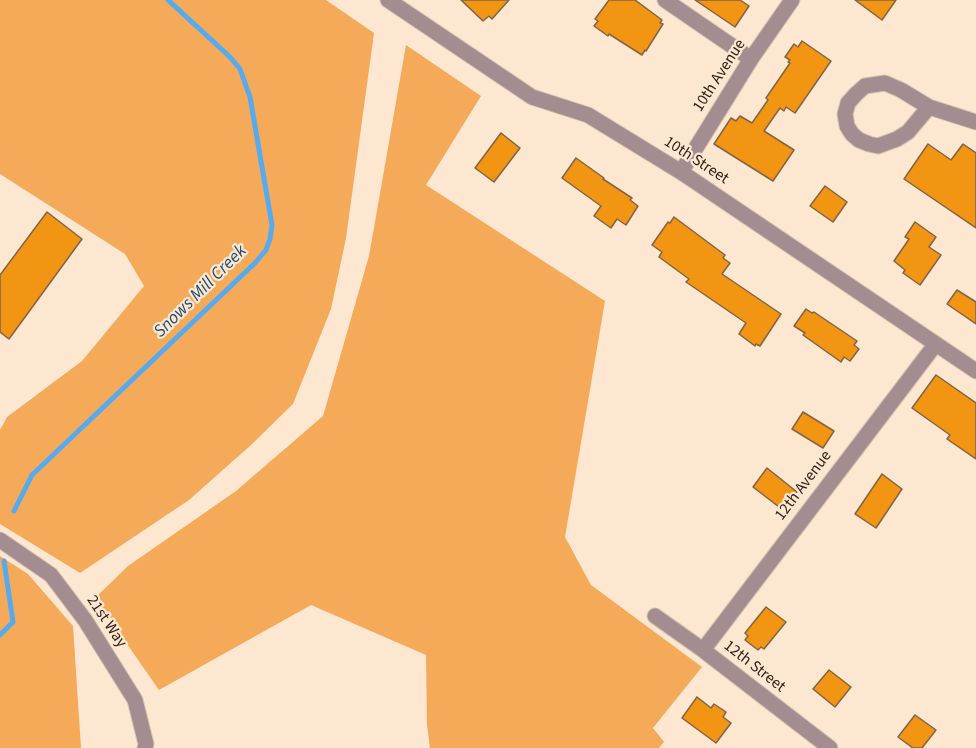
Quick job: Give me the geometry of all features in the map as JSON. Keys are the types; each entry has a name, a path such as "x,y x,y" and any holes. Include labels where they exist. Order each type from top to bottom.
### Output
{"street":[{"name":"10th Street","path":"388,0 532,97 588,115 681,172 976,371"},
{"path":"665,0 751,59"},
{"name":"10th Avenue","path":"681,172 751,59 792,0"},
{"path":"929,107 908,132 879,146 859,140 852,134 847,126 845,114 848,103 865,86 885,83 929,107 976,122"},
{"name":"12th Avenue","path":"703,650 935,345"},
{"name":"21st Way","path":"0,540 51,575 85,620 135,700 145,748"},
{"name":"12th Street","path":"655,616 830,748"}],"shaded area":[{"path":"0,0 326,0 374,33 346,238 331,309 293,404 189,500 80,573 0,524 0,430 7,417 82,361 144,286 125,254 0,174"},
{"path":"406,45 481,96 426,185 605,301 565,537 591,585 702,667 653,728 664,742 659,748 430,748 427,725 426,655 311,605 159,690 95,598 128,566 236,491 323,416 369,256"},
{"path":"0,556 28,574 73,626 81,748 0,748"}],"building":[{"path":"461,0 509,0 492,19 489,16 483,21"},
{"path":"609,0 635,0 662,20 660,23 663,24 642,55 594,26 598,21 595,19"},
{"path":"695,0 740,0 749,6 735,27"},
{"path":"855,0 896,0 882,20"},
{"path":"802,41 831,61 795,113 786,107 784,111 780,108 764,131 794,150 773,181 714,144 731,118 736,121 740,116 752,123 790,63 788,62 790,60 785,57 794,44 798,47"},
{"path":"501,133 520,148 494,182 475,168"},
{"path":"928,144 951,160 963,144 976,153 976,228 904,179"},
{"path":"576,158 632,198 630,200 638,206 626,225 617,219 611,228 594,216 601,206 562,178"},
{"path":"825,186 847,202 833,222 810,206"},
{"path":"47,212 82,239 9,339 0,332 0,275"},
{"path":"674,217 725,255 723,258 730,263 722,274 781,314 760,346 756,344 755,346 739,334 746,323 686,282 689,279 659,257 662,252 652,245"},
{"path":"915,222 936,237 929,247 941,255 920,285 903,273 905,270 894,261 909,239 905,237"},
{"path":"957,290 976,302 976,324 947,304"},
{"path":"806,309 857,341 854,345 859,349 850,361 844,357 841,362 794,326"},
{"path":"936,375 976,403 976,459 947,439 950,435 912,408"},
{"path":"803,412 834,431 823,448 792,429"},
{"path":"767,468 797,492 785,508 781,505 779,507 753,487"},
{"path":"882,474 902,489 876,528 855,514"},
{"path":"766,607 786,622 764,649 761,647 758,650 745,640 748,636 745,633"},
{"path":"829,670 851,687 835,707 813,689"},
{"path":"697,697 711,708 714,704 726,712 723,717 731,723 716,743 682,718"},
{"path":"915,715 936,730 922,748 913,748 898,737"}],"waterway":[{"name":"Snows Mill Creek","path":"14,511 32,475 255,263 266,250 270,239 272,225 250,97 240,69 168,0"},
{"name":"Snows Mill Creek","path":"0,635 13,622 4,561"}]}
